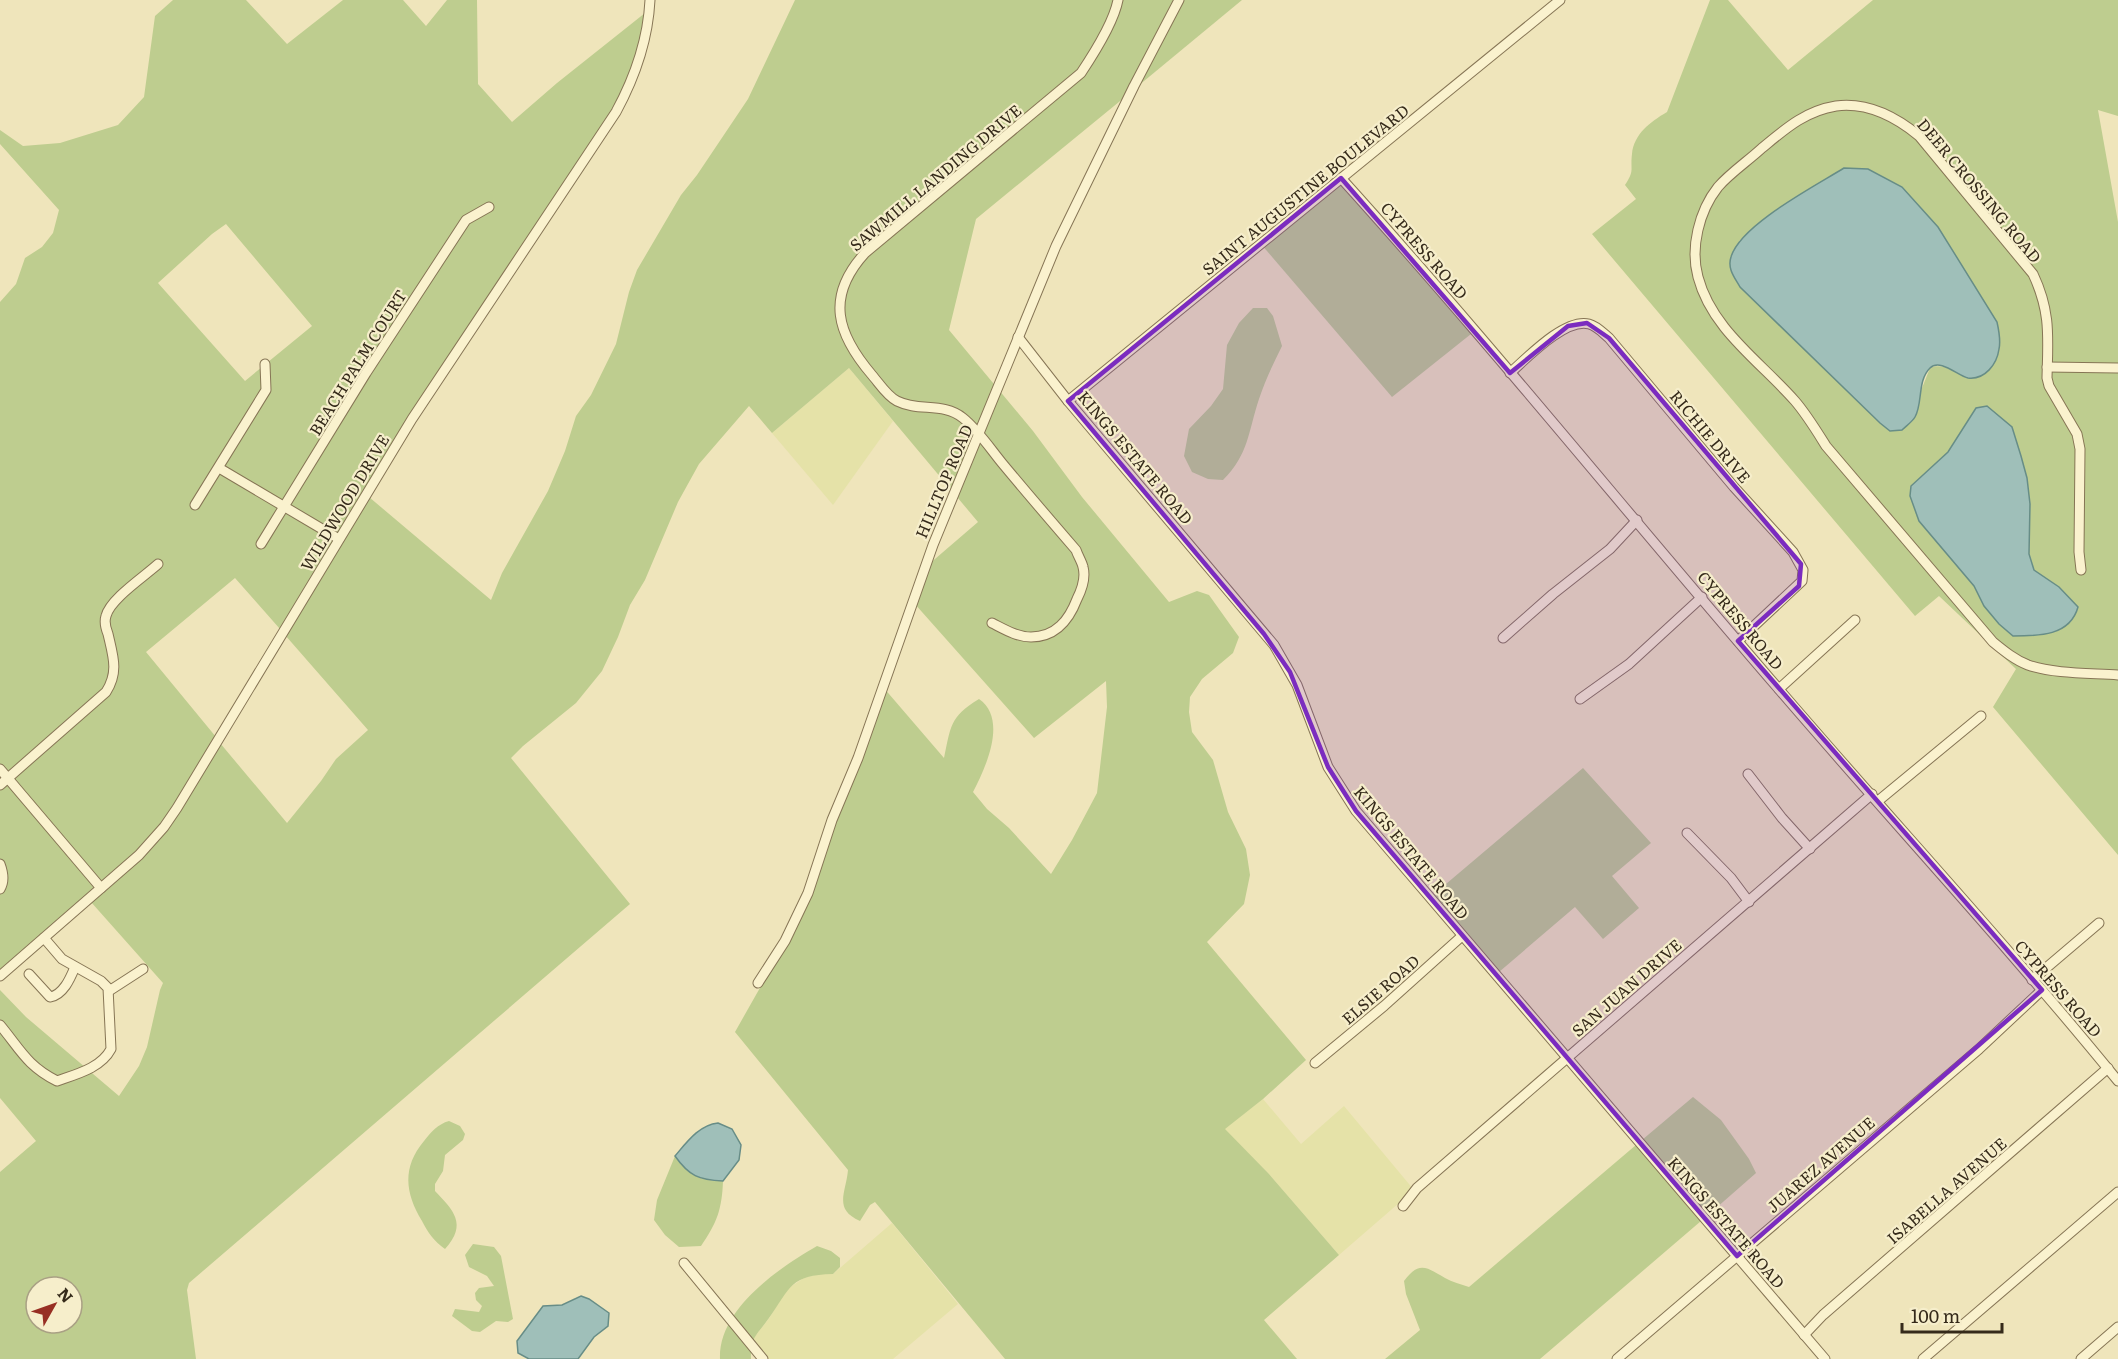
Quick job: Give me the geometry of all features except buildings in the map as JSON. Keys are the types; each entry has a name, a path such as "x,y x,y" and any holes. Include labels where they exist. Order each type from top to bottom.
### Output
{"street":[{"name":"WILDWOOD DRIVE","path":"0,976 148,845 177,808 418,410 616,112 631,84 638,64 646,33 650,0"},
{"name":"SAWMILL LANDING DRIVE","path":"992,623 1023,637 1042,636 1057,629 1070,616 1082,590 1083,567 1076,550 979,433 960,416 949,410 907,405 894,400 861,362 847,340 841,325 842,294 848,276 865,253 1081,73 1118,0"},
{"name":"HILLTOP ROAD","path":"758,982 785,941 808,892 832,820 858,758 933,545 1061,236 1179,0"},
{"name":"SAINT AUGUSTINE BOULEVARD","path":"1068,401 1560,0"},
{"name":"DEER CROSSING ROAD","path":"2081,570 2079,552 2080,449 2077,434 2051,393 2047,378 2047,316 2042,295 2033,274 1918,136 1904,124 1888,115 1852,105 1837,106 1807,114 1785,129 1717,188 1697,232 1695,263 1704,296 1733,338 1795,400 1826,446 1993,642 2009,655 2029,665 2118,675"},
{"name":"CYPRESS ROAD","path":"1341,178 2118,1081"},
{"name":"BEACH PALM COURT","path":"261,544 366,373 466,220 489,207"},
{"name":"RICHIE DRIVE","path":"1510,373 1568,326 1581,323 1594,325 1609,338 1734,487 1793,552 1803,570 1802,581 1738,641"},
{"name":"KINGS ESTATE ROAD","path":"1018,337 1068,401 1274,645 1294,678 1321,751 1346,797 1462,936 1825,1359"},
{"path":"195,506 266,390 265,364"},
{"path":"2047,367 2118,368"},
{"path":"219,468 339,539"},
{"path":"1503,638 1553,594 1597,560 1637,520"},
{"path":"4,781 106,692 114,674 115,663 106,628 106,616 116,601 158,564"},
{"path":"1580,699 1629,664 1702,597"},
{"path":"1779,689 1855,620"},
{"name":"SAN JUAN DRIVE","path":"1403,1206 1417,1188 1810,849 1981,716"},
{"path":"0,769 4,781 101,888"},
{"path":"1748,774 1782,818 1810,849"},
{"path":"1687,832 1731,878 1749,902"},
{"path":"0,864 3,872 3,885 0,889"},
{"path":"2032,980 2100,923"},
{"name":"ELSIE ROAD","path":"1316,1063 1462,936"},
{"path":"0,1025 30,1063 57,1081 94,1067 109,1054 112,1046 109,991 101,981 62,959 44,938"},
{"path":"29,974 50,997 57,996 68,983 75,968"},
{"path":"109,991 142,969"},
{"name":"JUAREZ AVENUE","path":"1617,1359 1979,1049 2042,990"},
{"name":"ISABELLA AVENUE","path":"1804,1335 1823,1315 2108,1068"},
{"path":"1923,1359 2118,1192"},
{"path":"684,1263 764,1359"},
{"path":"2081,1359 2118,1327"}],"highlighted area":[{"path":"1341,178 1510,373 1568,326 1587,323 1609,338 1801,564 1799,586 1738,641 2042,990 1737,1256 1356,811 1328,767 1290,672 1264,634 1068,401"}],"shaded area":[{"path":"849,368 893,421 833,505 772,433"},
{"path":"1263,1099 1301,1144 1344,1106 1414,1190 1339,1255 1269,1174 1224,1129"},
{"path":"892,1223 958,1304 893,1359 764,1359 750,1343 770,1317 787,1289 804,1278 818,1274 833,1274"}],"green space":[{"path":"173,0 246,0 287,44 343,0 403,0 426,26 447,0 477,0 478,84 512,122 645,13 635,63 613,110 280,629 235,578 146,652 216,737 175,805 141,846 83,902 0,971 0,302 16,284 25,258 42,247 53,233 59,210 0,144 0,130 23,146 60,143 118,125 144,97 155,16","holes":["226,224 312,326 245,381 158,283"]},
{"path":"795,0 1176,0 1125,97 976,219 949,330 1169,602 1197,591 1209,595 1239,637 1233,653 1202,679 1190,697 1189,712 1192,732 1213,760 1228,812 1246,849 1250,875 1244,904 1207,942 1306,1060 1263,1099 1225,1129 1269,1174 1339,1255 1264,1320 1297,1359 1005,1359 875,1202 870,1205 860,1221 846,1211 843,1200 848,1170 735,1032 783,947 883,687 944,758 950,730 962,711 979,699 988,708 992,718 992,744 984,770 973,792 1051,874 1097,793 1107,707 1106,681 1034,738 914,603 928,565 978,522 849,368 772,433 749,406 699,464 678,502 645,580 630,605 602,671 576,703 511,758 630,904 189,1283 187,1290 196,1359 0,1359 0,1172 36,1141 0,1098 0,990 26,1017 119,1096 139,1066 147,1047 163,983 91,902 135,864 220,743 287,823 336,759 368,730 285,635 369,497 491,600 502,573 548,491 565,451 576,416 591,395 616,344 637,270 681,195 748,99"},
{"path":"1183,0 1242,0 1138,86"},
{"path":"1710,0 1728,0 1788,70 1873,0 2118,0 2118,116 2098,110 2118,222 2118,855 1993,707 2016,669 1939,596 1915,616 1592,234 1636,199 1625,185 1631,173 1633,147 1644,129 1667,112","holes":["1844,169 1868,169 1902,187 1968,378 1944,367 1930,368 1920,393 1890,431 1824,367 1739,241 1781,207","1976,408 2012,427 2027,478 2030,519 2029,554 2034,570 2059,587 1984,606 1974,586 1919,521 1911,486 1948,452"]},
{"path":"1346,176 1476,330 1392,397 1261,244"},
{"path":"1253,308 1267,308 1273,316 1282,346 1264,386 1247,442 1238,461 1223,480 1208,479 1192,472 1184,456 1189,429 1211,406 1223,389 1227,345 1239,323"},
{"path":"1583,768 1651,843 1612,876 1639,908 1603,939 1575,907 1499,972 1433,895"},
{"path":"1693,1097 1721,1120 1749,1159 1756,1173 1707,1216 1642,1140"},
{"path":"449,1121 460,1126 465,1134 463,1140 445,1155 443,1171 435,1184 435,1191 452,1211 457,1225 452,1240 445,1249 429,1233 416,1211 408,1180 409,1170 417,1151 435,1129"},
{"path":"1636,1145 1701,1221 1540,1359 1385,1359 1420,1330 1406,1294 1404,1281 1409,1275 1419,1268 1428,1269 1469,1287"},
{"path":"675,1156 695,1176 723,1181 718,1215 701,1246 679,1247 665,1235 654,1220 657,1200"},
{"path":"473,1244 494,1247 501,1256 513,1319 508,1322 496,1321 480,1332 472,1331 452,1316 455,1309 479,1312 482,1306 476,1300 475,1293 479,1288 494,1286 487,1276 469,1267 465,1255"},
{"path":"817,1246 831,1251 840,1258 840,1267 833,1274 808,1277 793,1285 755,1337 751,1359 720,1359 722,1341 729,1323 740,1307 769,1278"}],"water":[{"path":"1844,168 1868,169 1902,187 1938,227 1997,322 2000,346 1996,360 1989,370 1980,376 1968,378 1944,366 1934,365 1923,379 1915,417 1902,430 1890,431 1880,423 1740,287 1731,269 1731,257 1748,232 1780,207"},
{"path":"1987,406 2012,427 2021,456 2027,478 2030,504 2029,554 2034,570 2059,587 2078,607 2068,624 2052,632 2033,636 2013,636 1999,624 1984,606 1974,586 1919,521 1910,496 1911,486 1948,452 1976,408"},
{"path":"718,1123 732,1129 741,1145 739,1160 723,1181 695,1176 675,1156 699,1131"},
{"path":"581,1296 609,1313 608,1326 594,1337 578,1359 529,1359 518,1353 517,1341 543,1306 562,1305"}]}
